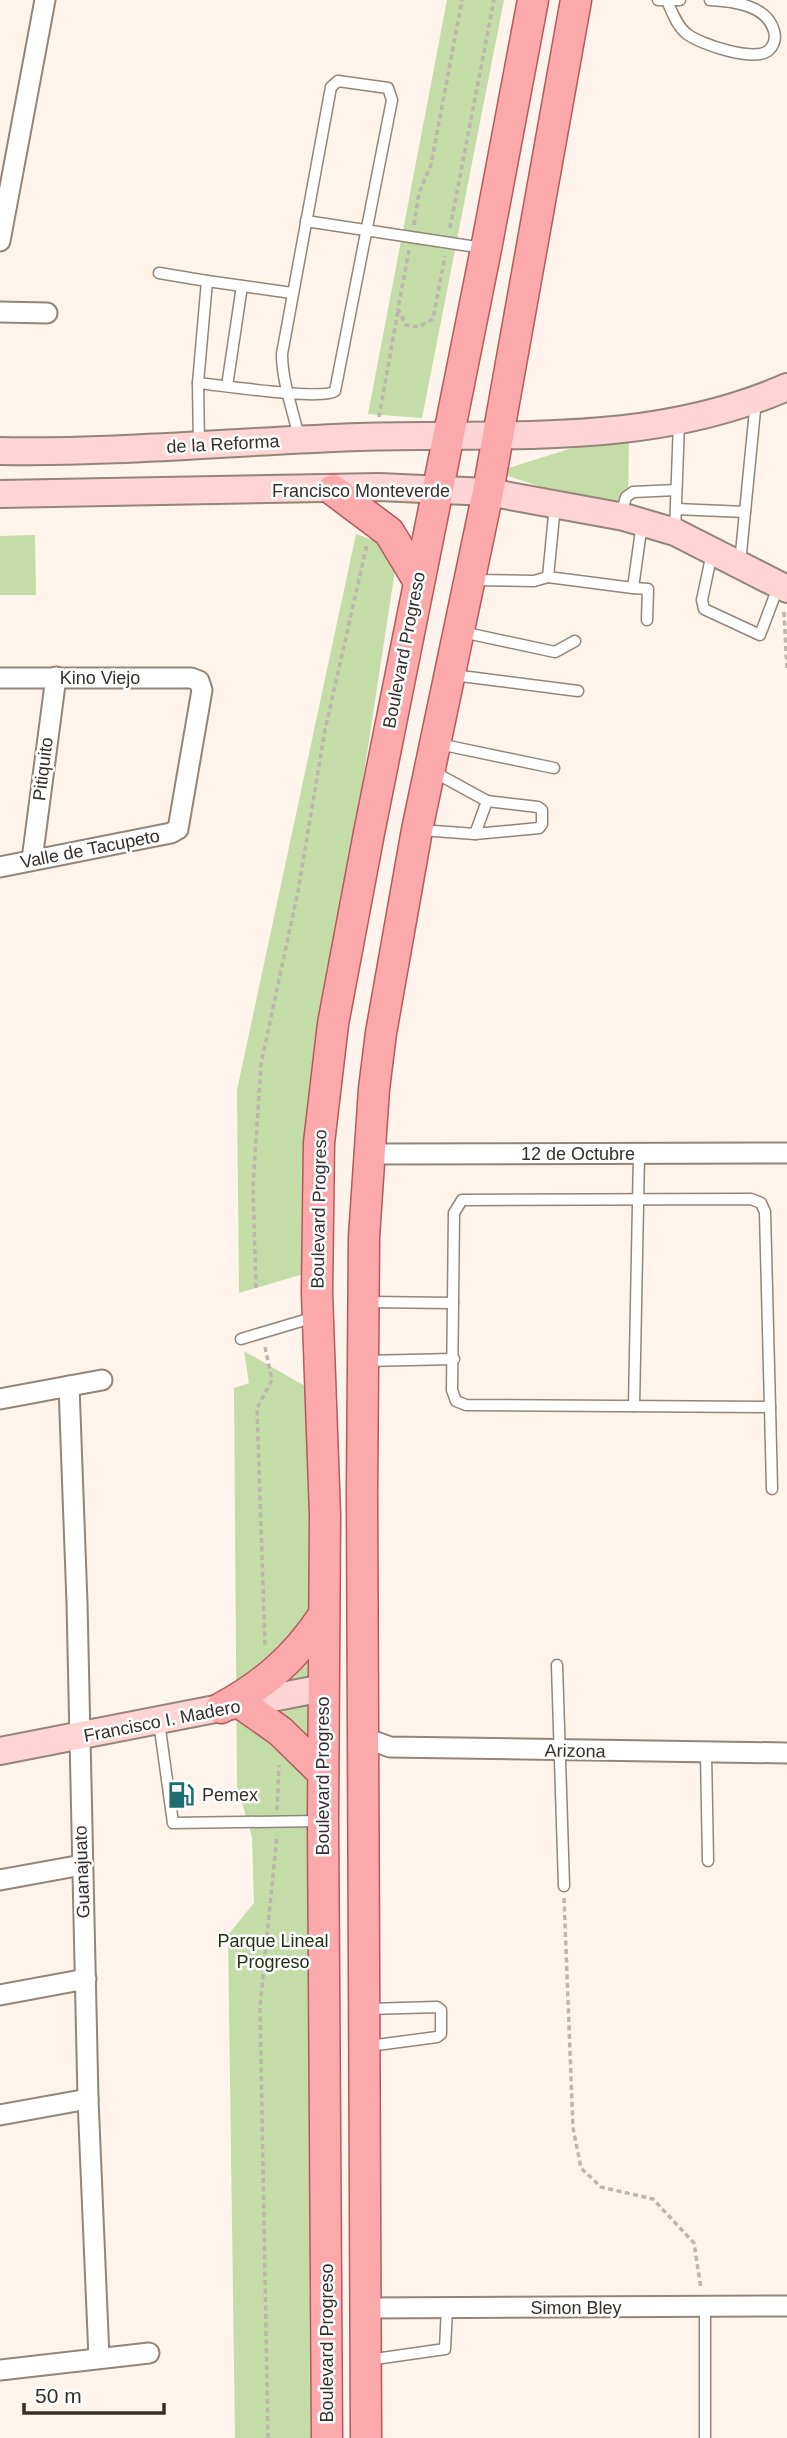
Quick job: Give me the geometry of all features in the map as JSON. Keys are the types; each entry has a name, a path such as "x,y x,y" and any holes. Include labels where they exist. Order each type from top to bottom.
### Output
{"main road":[{"name":"Boulevard Progreso","path":"327,2438 323,1821 325,1470 318,1316 317,1195 324,1087 333,1024 418,580 486,249 533,0"},
{"path":"366,2438 365,1738 362,1644 364,1302 370,1154 381,1033 417,830 488,492 576,0"},
{"path":"333,490 389,532 418,580"},
{"path":"323,1616 289,1660 232,1706 280,1731 323,1773"},
{"path":"362,1644 323,1688 365,1738"}],"street":[{"path":"0,241 45,0"},
{"path":"0,312 47,313"},
{"name":"de la Reforma","path":"0,452 75,452 380,436 580,435 679,423 787,387"},
{"name":"Francisco Monteverde","path":"0,494 333,490 379,487 488,492 632,520 675,520 713,549 783,587"},
{"name":"Pitiquito","path":"32,860 56,677"},
{"name":"Kino Viejo","path":"0,678 191,678 199,681 202,690 178,829"},
{"name":"Valle de Tacupeto","path":"0,867 172,833 178,829"},
{"name":"12 de Octubre","path":"370,1154 787,1153"},
{"path":"0,1399 102,1380"},
{"name":"Guanajuato","path":"69,1386 77,1603 88,2099 99,2357"},
{"name":"Francisco I. Madero","path":"0,1751 78,1738 323,1688"},
{"name":"Arizona","path":"365,1738 390,1747 706,1754 787,1753"},
{"path":"0,1880 82,1866"},
{"path":"0,1995 86,1979"},
{"path":"0,2115 88,2099"},
{"name":"Simon Bley","path":"365,2308 787,2306"},
{"path":"0,2370 149,2353"}],"lane":[{"path":"680,0 663,1 684,33 703,43 749,55 763,54 770,49 775,41 774,30 761,11 738,3 710,0"},
{"path":"198,383 288,393 329,395 336,388 392,100 391,91 385,87 338,81 331,87 281,358 288,393 299,440"},
{"path":"306,221 486,249"},
{"path":"159,273 292,293"},
{"path":"199,446 198,383 207,281"},
{"path":"227,386 242,286"},
{"path":"740,564 756,397"},
{"path":"679,423 675,520 745,512"},
{"path":"633,588 632,520 626,497 633,492 676,490"},
{"path":"548,577 555,505"},
{"path":"713,549 702,600 704,609 760,635 783,587"},
{"path":"469,580 534,582 548,577 648,589 647,620"},
{"path":"458,631 555,653 575,641"},
{"path":"449,675 578,691"},
{"path":"432,756 554,768"},
{"path":"417,830 475,834 539,828 542,824 542,810 538,807 487,801 432,756"},
{"path":"475,834 487,801"},
{"path":"634,1406 639,1154"},
{"path":"770,1407 460,1404 452,1390 454,1213 462,1200 751,1199 761,1203 765,1212 768,1248 772,1489"},
{"path":"364,1302 453,1303"},
{"path":"241,1339 318,1316"},
{"path":"365,1361 454,1359"},
{"path":"557,1665 564,1886"},
{"path":"159,1721 173,1823 323,1821"},
{"path":"706,1754 708,1861"},
{"path":"365,2009 437,2007 441,2010 441,2034 437,2037 365,2046"},
{"path":"705,2307 705,2438"},
{"path":"365,2360 445,2349 447,2308"}],"path":[{"path":"380,436 378,421 419,193 431,165 462,0"},
{"path":"398,309 407,325 418,327 433,319 494,0"},
{"path":"256,1288 253,1187 261,1064 298,891 325,730 373,518"},
{"path":"783,587 787,670"},
{"path":"262,1334 272,1380 257,1408 266,1649"},
{"path":"268,2438 260,2006 280,1731"},
{"path":"564,1886 573,2128 581,2168 601,2187 653,2199 694,2244 705,2307"}],"green space":[{"path":"447,0 504,0 422,418 368,414"},
{"path":"629,430 628,515 496,472"},
{"path":"356,534 376,541 397,557 325,1029 307,1273 239,1293 237,1090"},
{"path":"35,535 36,595 0,595 0,536"},
{"name":"Parque Lineal Progreso","path":"244,1351 317,1393 319,2438 235,2438 228,1935 254,1903 252,1837 237,1786 234,1388 249,1383"}],"place":[{"name":"Pemex","path":"181,1795"}]}
